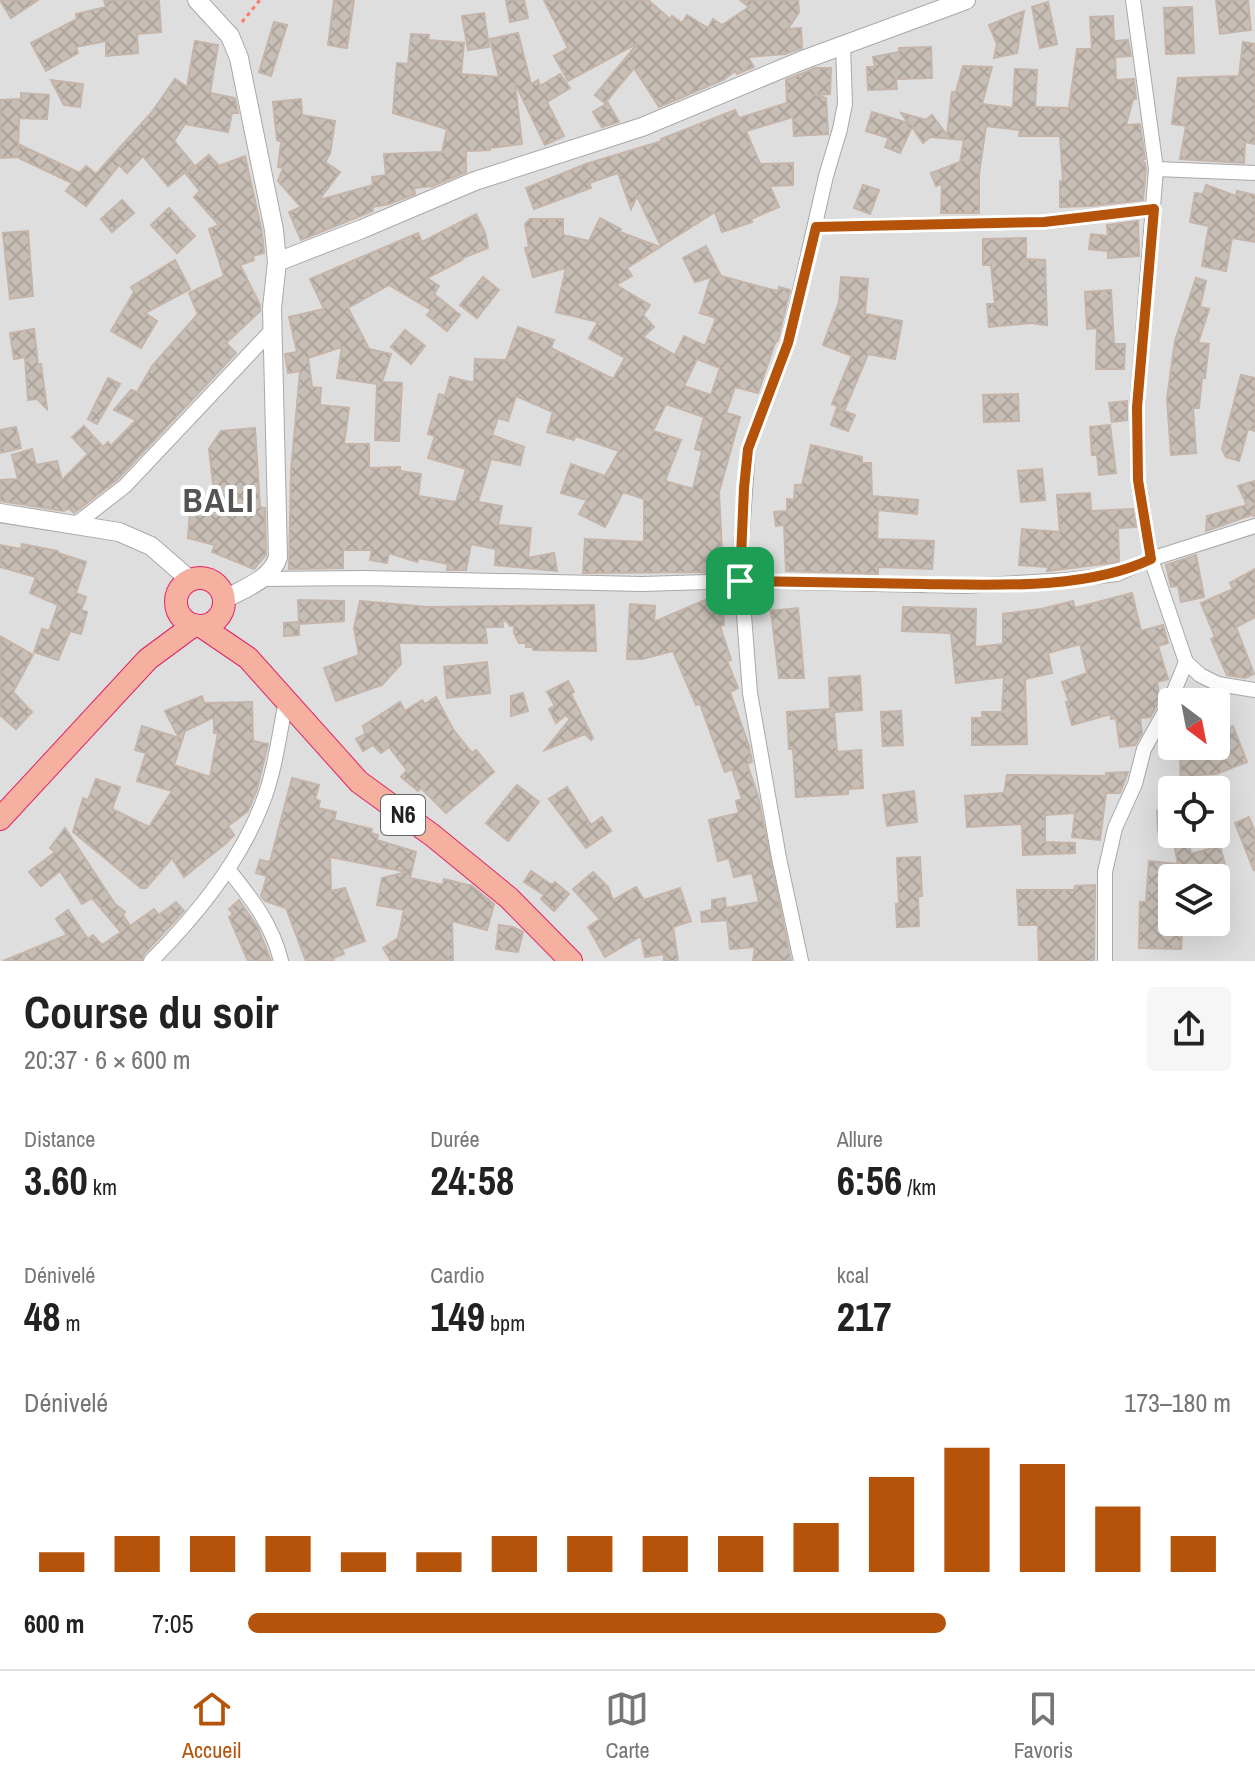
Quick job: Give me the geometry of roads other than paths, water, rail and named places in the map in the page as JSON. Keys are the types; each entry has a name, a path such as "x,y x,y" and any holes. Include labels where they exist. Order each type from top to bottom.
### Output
{"highway":[{"name":"N6","path":"189,579 208,578 222,590 224,604 248,658"},
{"path":"148,659 176,606 176,596 181,586 189,579"},
{"path":"0,819 148,659 198,626 219,617 224,604"},
{"name":"N6","path":"176,606 179,615 248,658 359,782 432,835 509,898 571,961"}],"street":[{"path":"197,0 230,36 239,58 267,193 277,262 272,330 278,557 274,568 224,604"},
{"path":"277,262 475,181 642,127 843,45 966,0"},
{"path":"1133,0 1156,169 1137,407 1138,480 1151,559 1186,662 1200,675 1218,684 1255,690"},
{"path":"801,961 779,858 753,708 740,581 744,488 748,449 788,343 845,104 843,45"},
{"path":"1156,169 1255,173"},
{"path":"816,227 1044,222 1154,209"},
{"path":"76,524 125,486 272,330"},
{"path":"0,513 119,532 151,546 189,579"},
{"path":"261,579 642,584 740,581 965,586 1117,574 1151,559 1255,526"},
{"path":"1105,961 1105,872 1115,828 1135,784 1144,749 1168,706 1186,662"},
{"path":"151,961 188,921 228,869 262,804 286,701"},
{"path":"228,869 270,927 281,961"}],"district":[{"name":"BALI","path":"219,500"}]}
